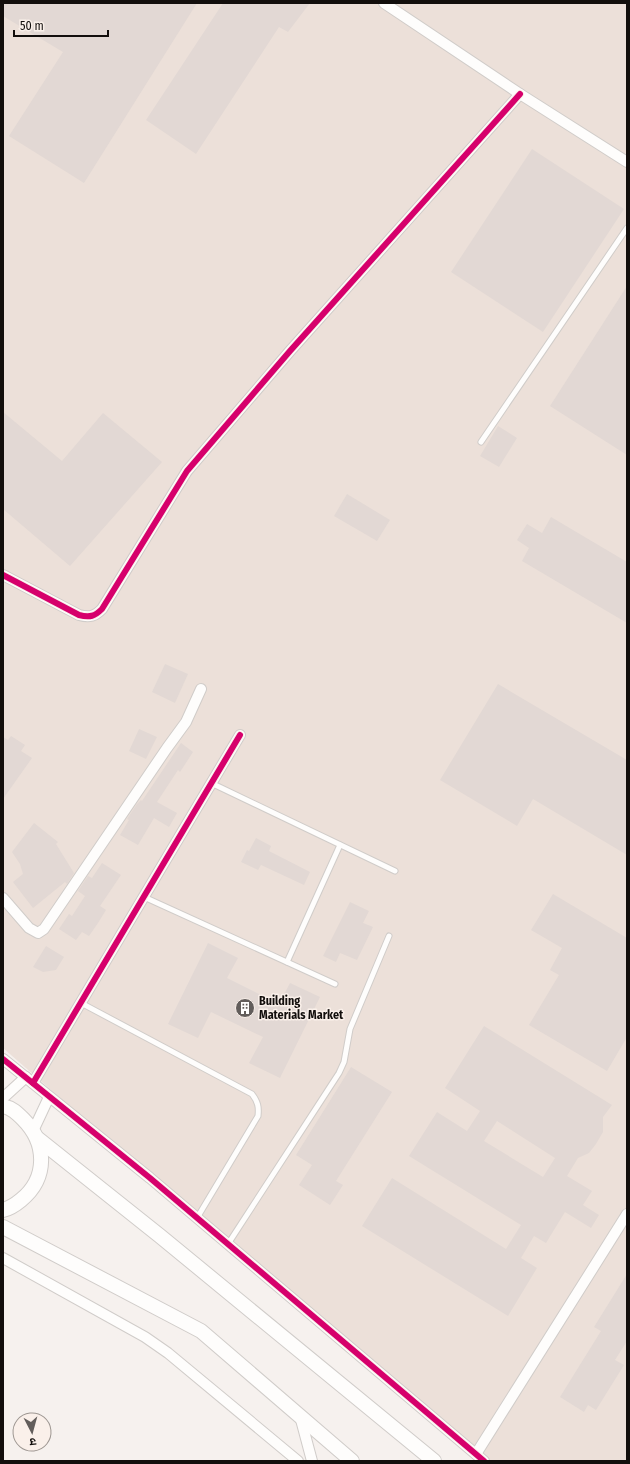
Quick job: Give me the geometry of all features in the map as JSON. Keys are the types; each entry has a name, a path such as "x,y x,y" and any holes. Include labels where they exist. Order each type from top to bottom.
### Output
{"main road":[{"path":"3,1106 16,1112 35,1134 434,1461"},
{"path":"3,1210 11,1208 31,1191 41,1166 41,1148 35,1134"},
{"path":"3,1227 201,1331 352,1461"}],"street":[{"path":"384,3 520,94 627,162"},
{"path":"3,575 79,615 88,617 95,616 102,609 187,471 296,345 520,94"},
{"path":"3,898 29,928 38,933 44,930 186,722 201,689"},
{"path":"3,1098 29,1080 81,1003 240,735"},
{"path":"3,1059 197,1218 480,1458 627,1214"},
{"path":"35,1134 49,1097"},
{"path":"3,1258 145,1337 168,1353 298,1461"},
{"path":"3,1262 14,1265"},
{"path":"300,1416 312,1461"}],"lane":[{"path":"481,442 627,228"},
{"path":"211,783 394,870"},
{"path":"287,962 340,844"},
{"path":"144,897 335,984"},
{"path":"228,1244 340,1073 344,1062 350,1029 389,936"},
{"path":"81,1003 252,1094 257,1101 259,1108 258,1116 197,1218"}],"shaded area":[{"path":"3,3 627,3 627,1461 480,1461 372,1371 3,1048"}],"building":[{"path":"3,3 197,3 84,183 9,136 63,52 3,16"},
{"path":"223,3 310,3 288,32 279,27 196,154 146,120"},
{"path":"532,149 624,209 543,332 451,272"},
{"path":"627,286 627,455 550,406"},
{"path":"3,412 62,461 103,413 162,462 70,566 3,509"},
{"path":"498,426 517,438 499,467 480,456"},
{"path":"347,494 390,520 377,541 334,516"},
{"path":"551,517 627,562 627,623 522,561 529,548 517,540 527,524 542,533"},
{"path":"165,664 188,674 175,703 152,692"},
{"path":"498,684 627,760 627,855 533,799 517,826 440,780"},
{"path":"139,729 157,737 146,759 129,751"},
{"path":"11,736 25,745 21,751 32,758 3,799 3,737 8,740"},
{"path":"181,743 193,752 180,772 178,770 157,802 177,813 169,827 154,818 138,845 120,835 129,820 127,819 137,804 141,800 142,801"},
{"path":"34,823 58,842 56,844 74,873 67,884 65,882 33,908 13,882 23,874 20,864 12,852"},
{"path":"256,838 271,846 269,851 310,872 304,885 261,865 258,870 241,862 247,850 249,851"},
{"path":"102,863 121,875 100,906 106,910 89,936 82,932 76,940 59,929 69,914 72,916 85,896 78,891 88,876 92,878"},
{"path":"553,894 627,938 627,1037 607,1071 529,1025 559,975 550,970 562,948 531,930"},
{"path":"350,902 369,911 363,923 373,927 357,960 340,953 336,962 323,956"},
{"name":"Building Materials Market","path":"208,943 238,958 227,978 279,1004 290,983 320,997 280,1078 249,1063 263,1037 211,1012 198,1038 168,1024"},
{"path":"46,946 64,957 56,970 43,972 33,967"},
{"path":"484,1026 612,1105 603,1117 603,1132 596,1144 589,1153 578,1158 567,1176 592,1191 583,1205 599,1215 591,1228 565,1212 546,1243 534,1236 521,1258 537,1268 508,1316 362,1226 392,1178 506,1249 521,1225 409,1156 437,1112 467,1131 480,1111 445,1088","holes":["497,1121 555,1158 543,1177 484,1141"]},
{"path":"351,1067 392,1092 336,1181 343,1185 330,1205 299,1185 312,1165 296,1155"},
{"path":"627,1274 627,1341 615,1360 624,1365 596,1410 588,1405 584,1412 560,1397 601,1331 594,1327"}],"cycle path":[{"path":"3,575 79,615 95,615 102,609 187,471 290,351 520,94"},
{"path":"33,1083 240,735"},
{"path":"3,1059 150,1178 484,1461"}],"place":[{"name":"Building Materials Market","path":"245,1008"}]}
